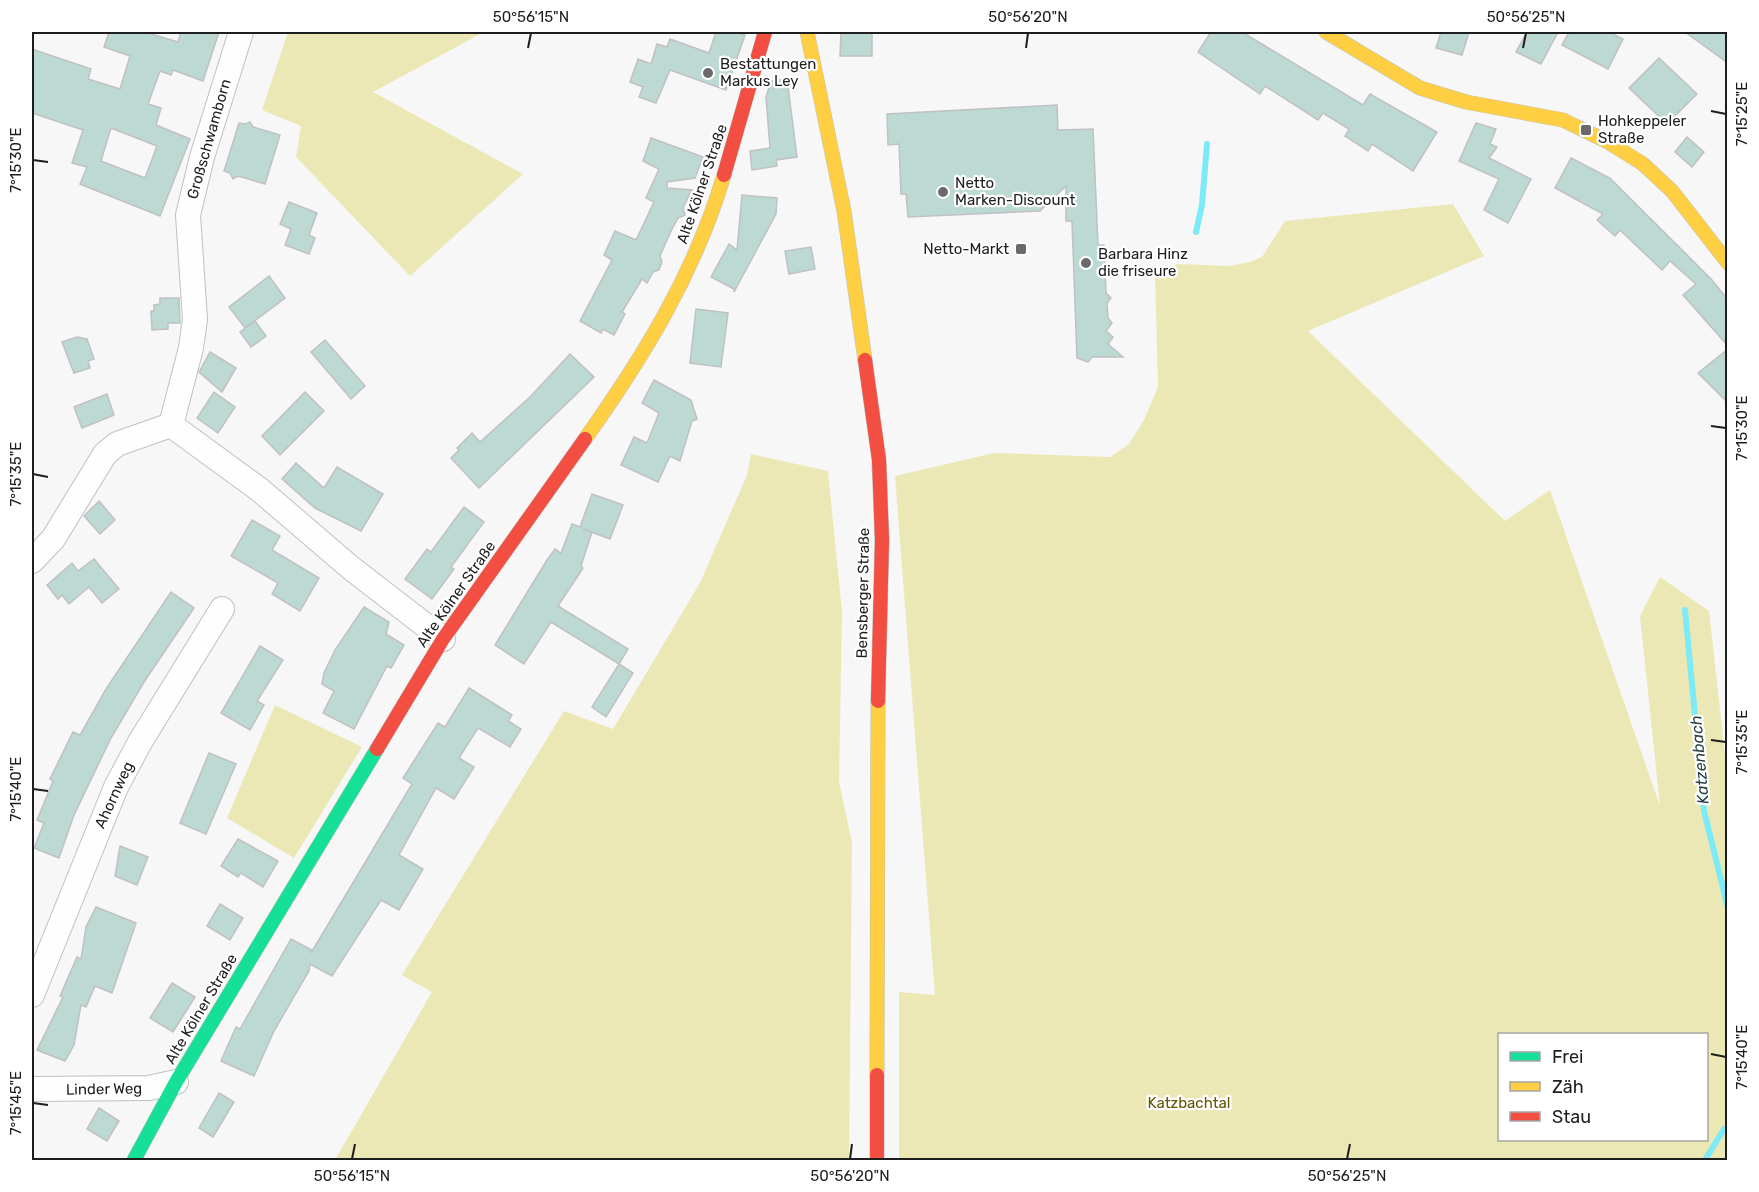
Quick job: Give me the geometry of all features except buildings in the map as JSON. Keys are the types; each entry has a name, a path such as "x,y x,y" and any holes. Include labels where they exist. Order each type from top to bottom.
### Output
{"street":[{"name":"Großschwamborn","path":"171,425 191,348 195,319 188,215 202,157 241,32"},
{"name":"Alte Kölner Straße","path":"134,1161 176,1083 443,639 632,374 664,320 693,260 714,208 765,32"},
{"name":"Bensberger Straße","path":"807,32 844,211 879,460 882,540 878,629 877,1161"},
{"path":"1326,32 1420,88 1466,102 1563,120 1608,142 1643,164 1672,191 1728,262"},
{"path":"32,561 54,539 105,454 117,444 171,425 261,490 351,568 443,639"},
{"name":"Ahornweg","path":"32,995 116,787 140,742 222,609"},
{"name":"Linder Weg","path":"32,1089 149,1088 176,1083"}],"green space":[{"path":"288,32 484,32 373,92 523,174 410,276 296,157 301,126 262,110"},
{"name":"Katzbachtal","path":"1453,204 1484,256 1308,331 1505,521 1550,490 1660,806 1640,616 1660,577 1709,611 1728,781 1727,1160 899,1160 899,992 935,995 895,476 994,453 1110,457 1129,444 1144,420 1158,387 1155,273 1178,264 1230,266 1262,257 1285,221"},
{"path":"751,454 828,471 842,611 839,782 852,843 849,1160 335,1160 432,992 402,975 564,711 613,729 700,583 747,475"},
{"path":"275,705 362,747 294,858 227,818"}],"waterway":[{"path":"1196,232 1202,205 1207,144"},
{"name":"Katzenbach","path":"1685,610 1704,811 1728,908"},
{"name":"Katzenbach","path":"1705,1160 1724,1129 1728,1129"}],"traffic: fast":[{"path":"134,1160 176,1082 377,749"}],"traffic: slow":[{"path":"807,32 844,211 865,360"},
{"path":"1326,32 1420,88 1466,102 1563,120 1608,142 1643,164 1672,191 1728,263"},
{"path":"585,439 628,377 666,313 698,246 724,175"},
{"path":"877,1075 878,701"}],"traffic: jam":[{"path":"724,175 765,32"},
{"path":"865,360 879,460 882,540 878,701"},
{"path":"377,749 443,639 585,439"},
{"path":"877,1075 877,1160"}],"place":[{"name":"Bestattungen Markus Ley","path":"708,73"},
{"name":"Hohkeppeler Straße","path":"1586,130"},
{"name":"Netto Marken-Discount","path":"943,192"},
{"name":"Netto-Markt","path":"1021,249"},
{"name":"Barbara Hinz die friseure","path":"1086,263"}]}
